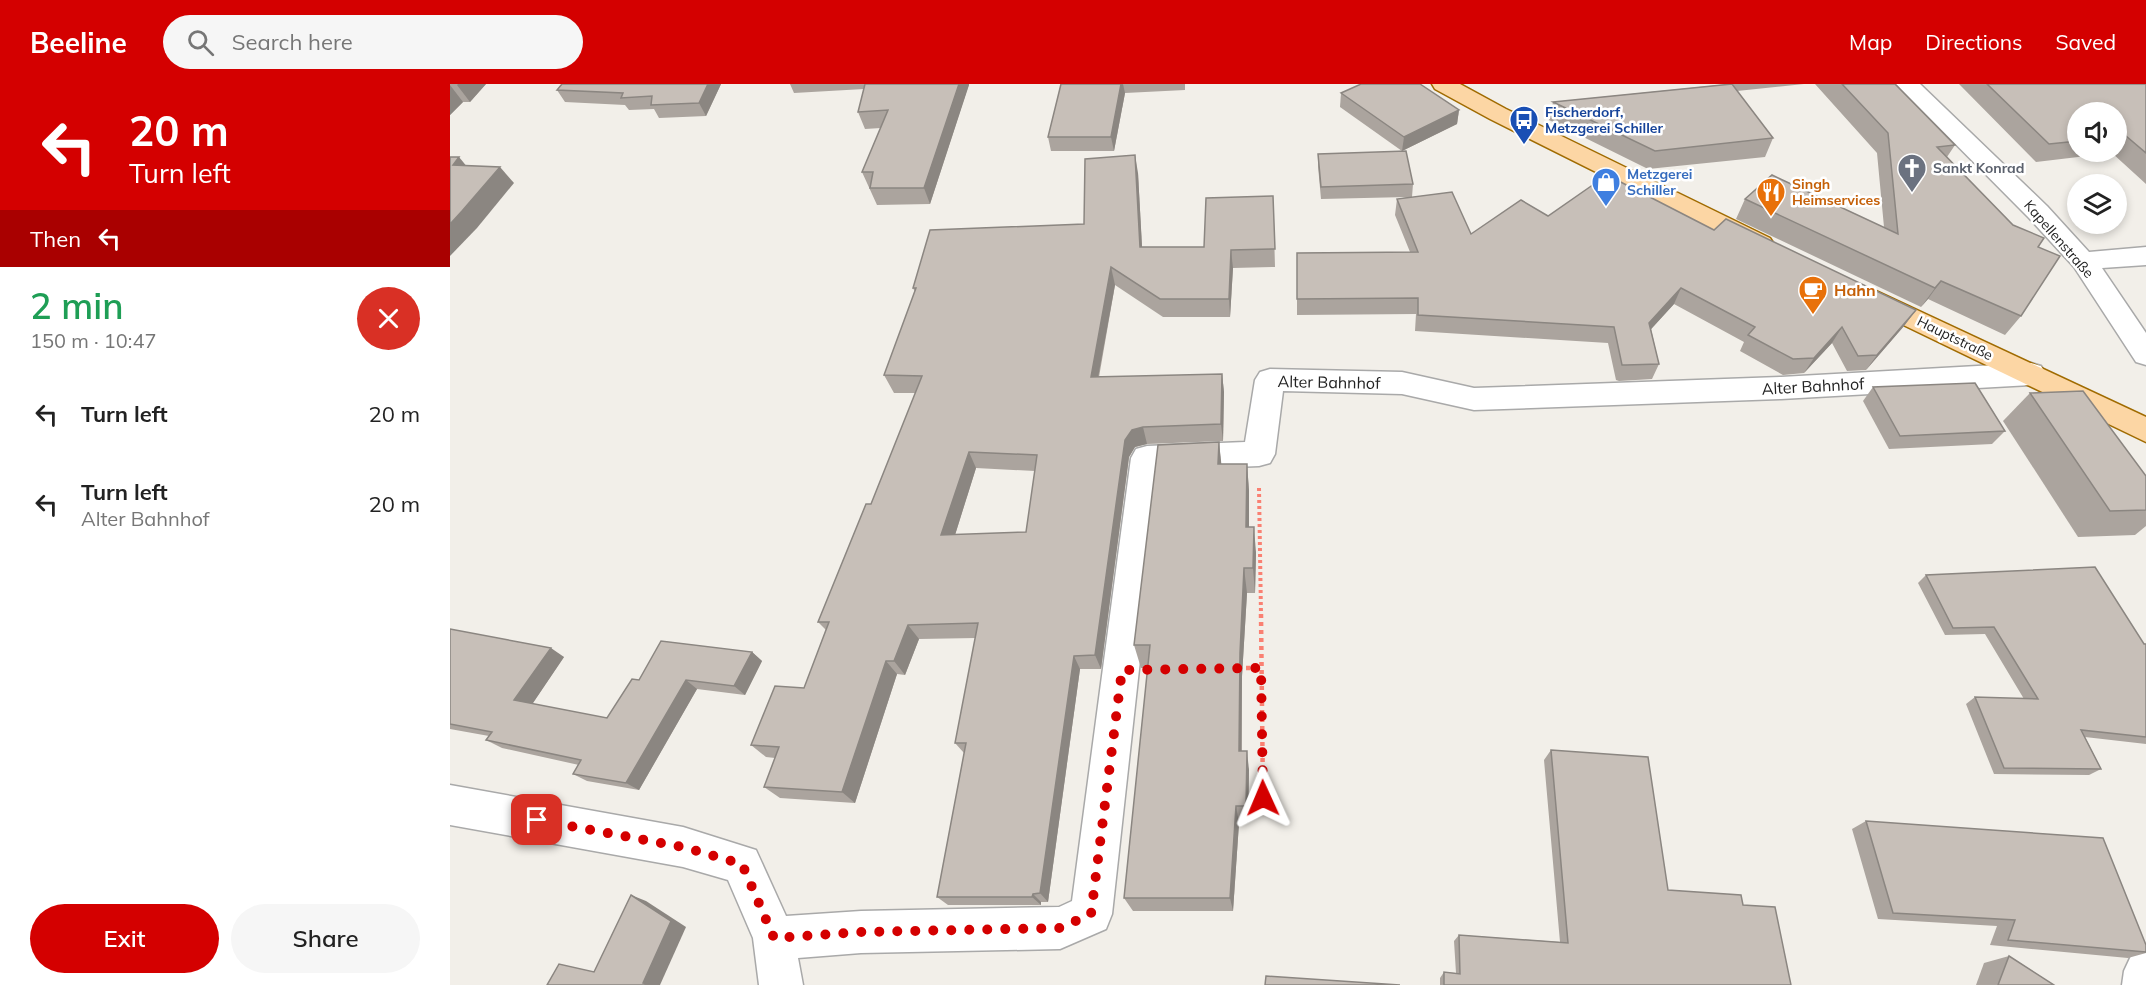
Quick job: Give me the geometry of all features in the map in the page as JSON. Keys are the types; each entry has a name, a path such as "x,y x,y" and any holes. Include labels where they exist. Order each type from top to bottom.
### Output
{"main road":[{"path":"1443,84 1498,114 1786,256"},
{"name":"Hauptstraße","path":"1849,287 2146,430"}],"street":[{"name":"Kapellenstraße","path":"1907,84 2038,212 2083,261 2146,355"},
{"path":"2083,261 2146,256"},
{"name":"Alter Bahnhof","path":"1259,454 1270,380 1402,383 1474,399 1781,388 2031,374"},
{"path":"774,938 861,932 1060,928 1091,914 1148,458 1259,454"},
{"path":"450,805 683,847 742,864 774,938 781,985"},
{"path":"2144,985 2146,971"}],"path":[{"path":"1259,454 1263,798"},
{"path":"1226,669 1261,668"}],"building":[{"path":"562,84 708,84 699,103 651,105 652,96 621,98 623,93 557,90"},
{"path":"865,84 959,84 924,188 870,188 873,172 862,172 888,110 858,112"},
{"path":"1061,84 1121,84 1111,137 1048,137"},
{"path":"1361,84 1420,84 1459,110 1404,137 1341,93"},
{"path":"1732,84 1773,138 1655,151 1553,102"},
{"path":"1842,84 1895,84 1955,145 1937,147 2013,225 2044,238 2038,247 2060,256 2021,316 1941,281 1935,288 1745,199 1772,175 1898,234 1888,133"},
{"path":"1987,84 2146,84 2146,153 2127,137 2127,102 2067,102 2067,142 2049,144"},
{"path":"1406,151 1413,184 1321,187 1318,154"},
{"path":"1135,155 1140,247 1204,247 1206,198 1273,196 1275,249 1231,250 1229,299 1160,299 1111,267 1091,377 1222,374 1221,424 1143,427 1132,430 1125,440 1095,655 1074,656 1040,893 1033,894 1032,897 937,897 966,743 955,743 978,623 908,625 894,661 886,661 842,792 764,787 779,747 751,745 775,686 804,688 829,622 818,622 866,504 871,504 922,376 884,375 916,288 913,288 930,230 1084,224 1085,159","holes":["969,452 1037,455 1026,532 941,535"]},
{"path":"450,157 459,157 453,165 500,167 450,224"},
{"path":"1607,175 1714,230 1726,219 1916,310 1877,355 1858,356 1842,327 1814,358 1793,359 1748,335 1755,327 1681,288 1649,323 1659,364 1622,365 1614,327 1418,315 1418,298 1297,299 1297,253 1418,252 1397,199 1452,192 1471,234 1521,200 1548,216"},
{"path":"1975,383 2005,431 1900,436 1873,387"},
{"path":"2083,391 2146,476 2146,510 2110,511 2030,393"},
{"path":"1219,442 1218,464 1247,464 1246,527 1254,527 1253,568 1244,568 1240,653 1239,751 1247,751 1246,806 1236,806 1230,898 1124,898 1150,645 1134,645 1158,445"},
{"path":"2095,567 2146,644 2146,737 2081,730 2101,769 2004,768 1975,697 2038,699 1994,627 1953,628 1926,575"},
{"path":"450,629 551,648 514,700 607,718 632,679 639,680 661,641 752,652 734,686 686,680 626,783 573,774 581,760 486,740 492,732 450,724"},
{"path":"1551,750 1648,757 1668,890 1741,895 1743,905 1775,907 1791,985 1444,985 1444,972 1460,974 1459,935 1568,943"},
{"path":"1866,821 2103,838 2146,945 2146,952 2008,940 2015,920 1893,913"},
{"path":"631,895 671,921 643,983 651,985 547,985 559,964 594,972"},
{"path":"2009,956 2054,985 1998,985"},
{"path":"1266,976 1400,985 1265,985"}],"place":[{"name":"Fischerdorf, Metzgerei Schiller","path":"1524,146"},
{"name":"Sankt Konrad","path":"1912,194"},
{"name":"Metzgerei Schiller","path":"1606,208"},
{"name":"Singh Heimservices","path":"1771,218"},
{"name":"Hahn","path":"1813,316"}],"route":[{"path":"537,820 683,847 742,864 774,938 861,932 1060,928 1091,914 1122,670 1261,668 1263,798"}]}
